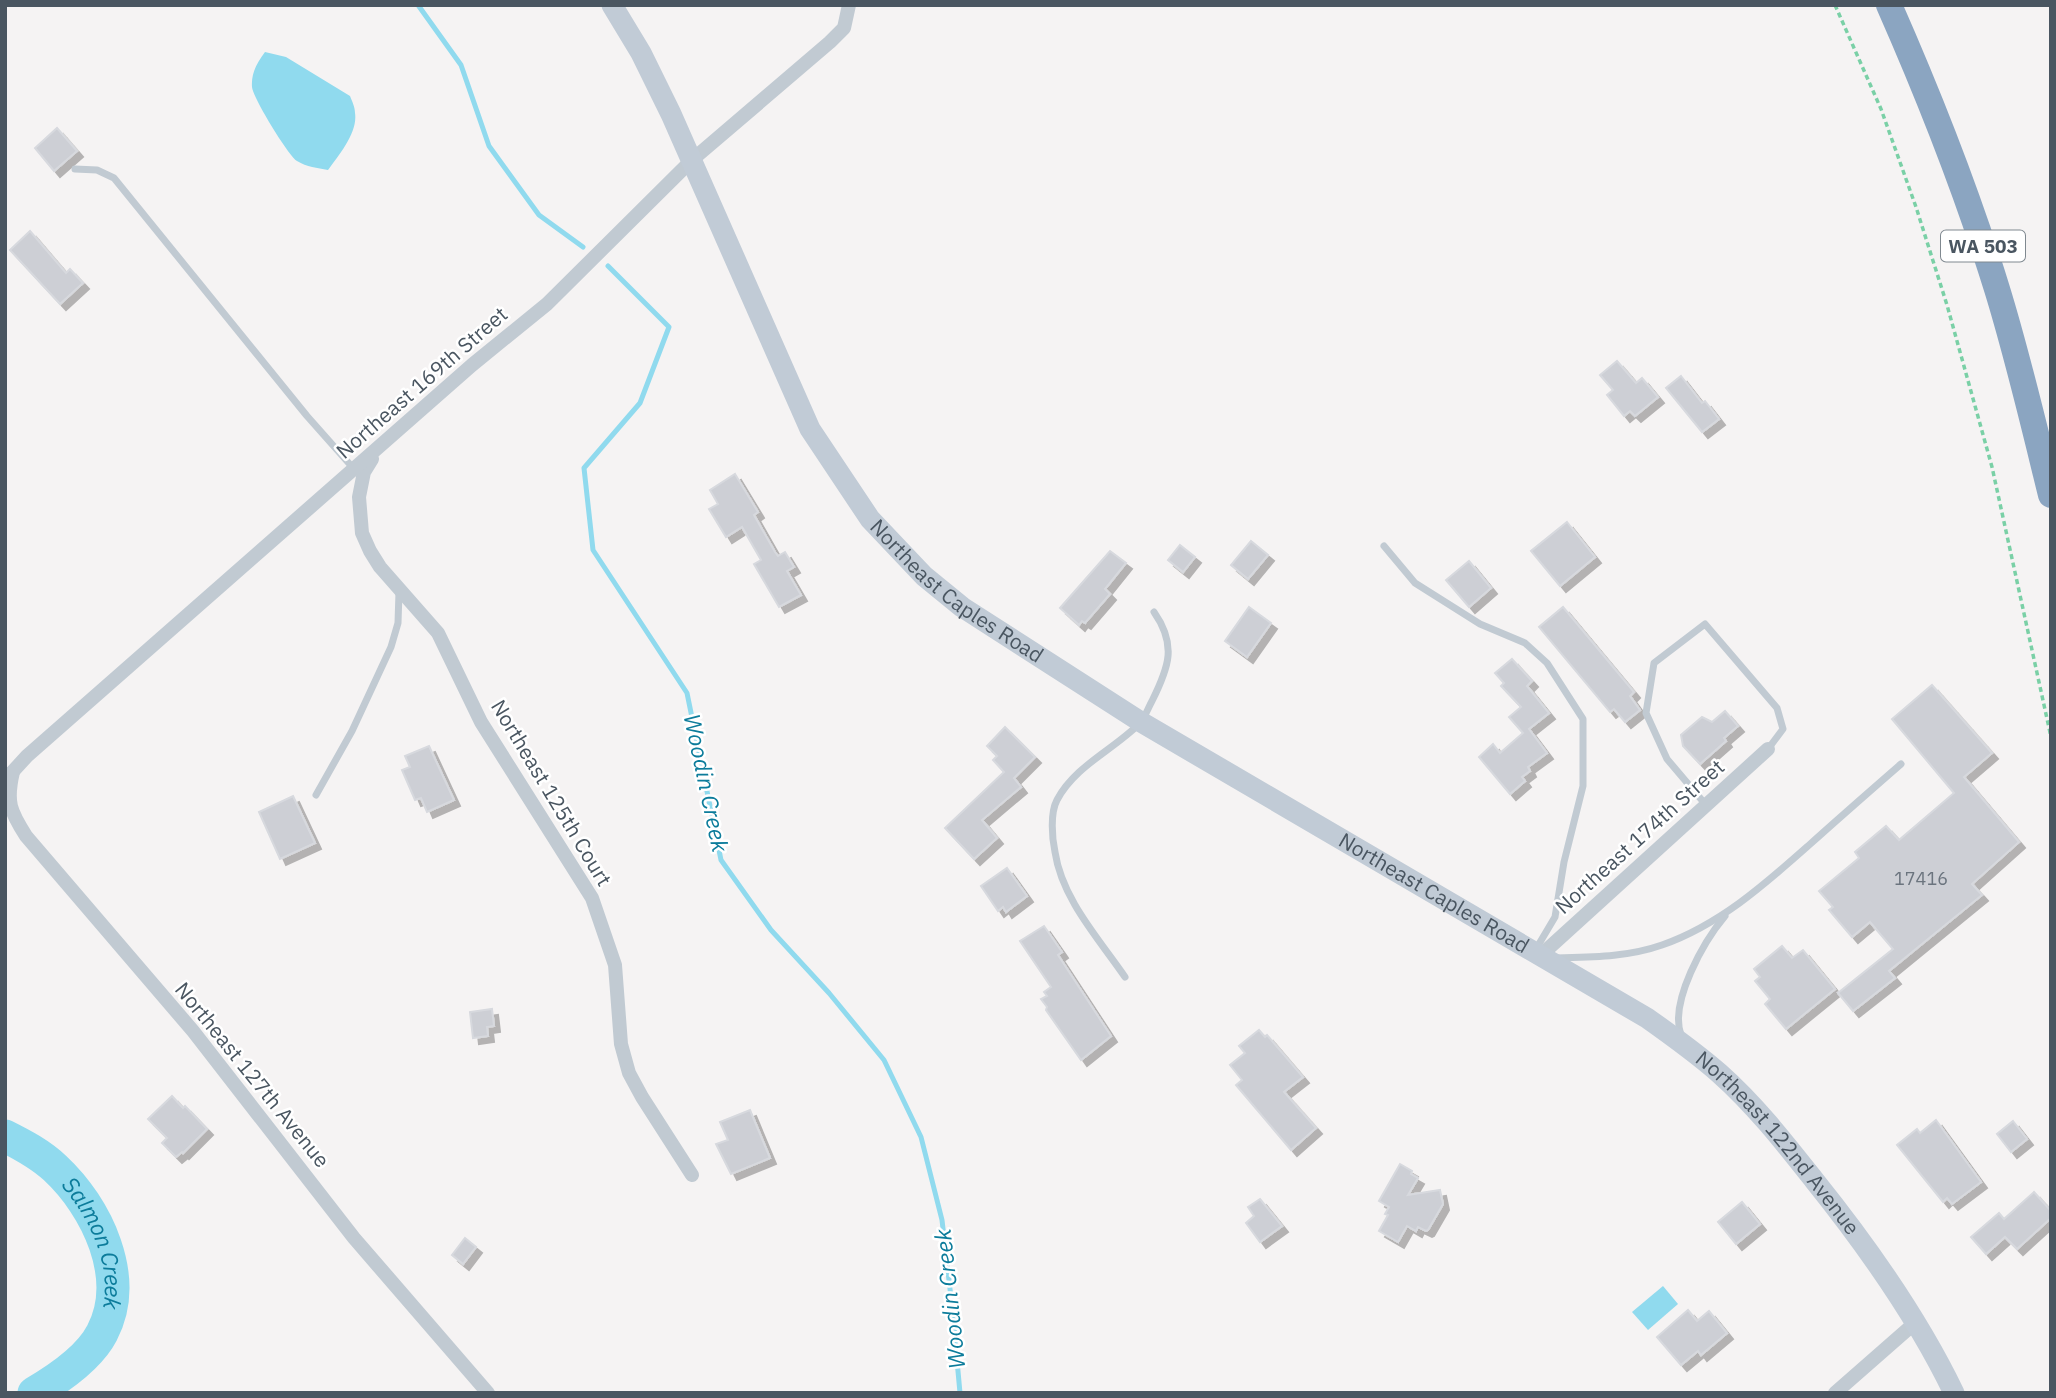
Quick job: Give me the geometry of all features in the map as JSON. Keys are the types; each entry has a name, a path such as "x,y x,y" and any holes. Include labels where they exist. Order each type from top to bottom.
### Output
{"highway":[{"name":"WA 503","path":"1889,5 1914,61 1967,198 1998,291 2051,495"}],"main road":[{"name":"Northeast Caples Road","path":"612,5 641,53 692,160 810,429 870,519 924,576 962,607 1141,722 1540,956"},
{"name":"Northeast 122nd Avenue","path":"1540,956 1647,1018 1687,1046 1745,1099 1787,1146 1845,1220 1916,1322 1954,1393"}],"street":[{"name":"Northeast 169th Street","path":"9,776 27,756 472,365 547,304 692,160 830,42 844,28 849,5"},
{"name":"Northeast 125th Court","path":"379,449 364,472 359,498 362,533 380,567 438,633 481,723 592,898 615,965 621,1044 629,1073 692,1175"},
{"name":"Northeast 174th Street","path":"1540,956 1769,749"},
{"name":"Northeast 127th Avenue","path":"9,776 9,807 26,836 192,1031 354,1238 488,1393"},
{"path":"1835,1393 1916,1322"}],"lane":[{"path":"75,169 97,170 114,178 307,416 355,469"},
{"path":"1384,546 1415,583 1480,624 1525,643 1546,663 1583,719 1583,786 1564,862 1555,917 1540,956 1595,958 1628,954 1675,940 1698,929 1760,889 1901,764"},
{"path":"316,795 352,731 391,647 398,623 399,588"},
{"path":"1125,977 1070,896 1055,854 1053,825 1055,802 1070,780 1141,722 1165,676 1169,646 1164,626 1154,612"},
{"path":"1706,805 1667,759 1646,713 1654,663 1705,624 1777,708 1783,729 1769,749"},
{"path":"1687,1046 1678,1027 1688,981 1711,932 1730,910"}],"path":[{"path":"1835,5 1881,109 1947,305 1992,467 2051,737"}],"water":[{"path":"265,52 286,57 350,96 355,111 354,128 328,170 297,161 279,138 258,102 252,87 252,77"},
{"path":"1663,1286 1678,1304 1648,1330 1632,1312"}],"building":[{"path":"57,128 77,151 54,171 35,148"},
{"path":"30,231 66,273 70,269 83,283 60,304 10,250"},
{"path":"1617,361 1636,383 1642,378 1658,397 1635,416 1630,411 1624,416 1607,395 1613,390 1600,375"},
{"path":"1681,376 1702,403 1705,401 1719,419 1702,432 1666,388"},
{"path":"735,474 758,512 754,515 775,552 778,556 785,552 794,567 787,571 801,595 779,607 754,564 761,560 742,527 726,537 709,509 718,504 710,490"},
{"path":"1567,522 1595,557 1560,586 1531,551"},
{"path":"1251,541 1268,555 1248,579 1231,565"},
{"path":"1180,545 1195,557 1183,572 1168,560"},
{"path":"1110,551 1126,563 1105,589 1110,594 1085,623 1082,621 1079,625 1060,608"},
{"path":"1469,561 1491,588 1469,607 1446,580"},
{"path":"1249,607 1271,623 1247,657 1225,641"},
{"path":"1563,607 1634,692 1630,696 1640,710 1625,722 1614,709 1610,712 1539,627"},
{"path":"1512,659 1532,681 1527,686 1549,713 1529,729 1547,753 1528,767 1530,771 1522,777 1525,781 1510,794 1479,757 1493,744 1500,753 1523,733 1509,717 1521,707 1501,686 1504,683 1495,673"},
{"path":"1932,685 1992,753 1964,777 2019,842 1972,884 1982,895 1889,971 1895,978 1853,1011 1838,993 1893,949 1870,922 1852,937 1829,910 1833,907 1819,891 1859,858 1855,852 1886,826 1899,840 1954,793 1892,719"},
{"path":"1725,711 1738,726 1724,738 1726,741 1700,764 1683,746 1681,735 1702,717 1712,722"},
{"path":"1005,727 1035,757 1014,778 1021,787 982,820 997,838 974,859 945,828 1004,772 993,760 997,756 987,746"},
{"path":"429,746 454,800 427,812 421,798 415,800 402,770 410,767 405,756"},
{"path":"293,796 315,843 280,859 259,812"},
{"path":"1007,868 1027,896 1006,912 1003,907 998,911 981,886"},
{"path":"1044,926 1062,952 1058,955 1111,1036 1081,1060 1046,1010 1047,1007 1041,999 1047,996 1044,992 1051,987 1020,941"},
{"path":"1782,946 1792,958 1803,950 1835,989 1786,1029 1765,1004 1770,999 1755,981 1760,977 1754,969"},
{"path":"492,1009 494,1026 487,1027 488,1036 473,1038 470,1012"},
{"path":"1259,1030 1265,1037 1267,1035 1303,1077 1284,1092 1316,1128 1291,1150 1236,1085 1242,1080 1230,1065 1245,1053 1239,1046"},
{"path":"172,1096 207,1129 176,1157 162,1143 167,1138 148,1119"},
{"path":"750,1110 770,1158 731,1174 716,1144 728,1140 720,1122"},
{"path":"1936,1120 1981,1182 1952,1204 1947,1198 1943,1202 1897,1145 1917,1129 1920,1133"},
{"path":"2013,1121 2027,1139 2011,1152 1997,1134"},
{"path":"1400,1164 1418,1178 1408,1195 1440,1190 1443,1204 1428,1230 1418,1227 1416,1231 1407,1226 1398,1242 1379,1231 1388,1215 1385,1214 1389,1207 1379,1201"},
{"path":"2034,1192 2051,1211 2051,1218 2017,1249 2005,1237 1986,1254 1971,1237 1999,1213 2004,1219"},
{"path":"1260,1199 1282,1226 1260,1242 1246,1223 1254,1216 1248,1207"},
{"path":"1742,1202 1760,1224 1736,1244 1718,1222"},
{"path":"465,1238 476,1247 463,1264 452,1255"},
{"path":"1688,1310 1697,1321 1709,1311 1727,1333 1701,1355 1698,1351 1681,1365 1657,1337"}],"waterway":[{"name":"Woodin Creek","path":"418,5 461,65 489,146 539,215 583,247"},
{"name":"Woodin Creek","path":"608,266 669,327 640,403 584,468 593,550 687,693 721,860 771,930 829,993 884,1060 921,1137 942,1220 960,1393"},
{"name":"Salmon Creek","path":"5,1136 43,1158 70,1184 96,1223 111,1267 113,1290 110,1312 102,1333 81,1359 34,1393"}]}
